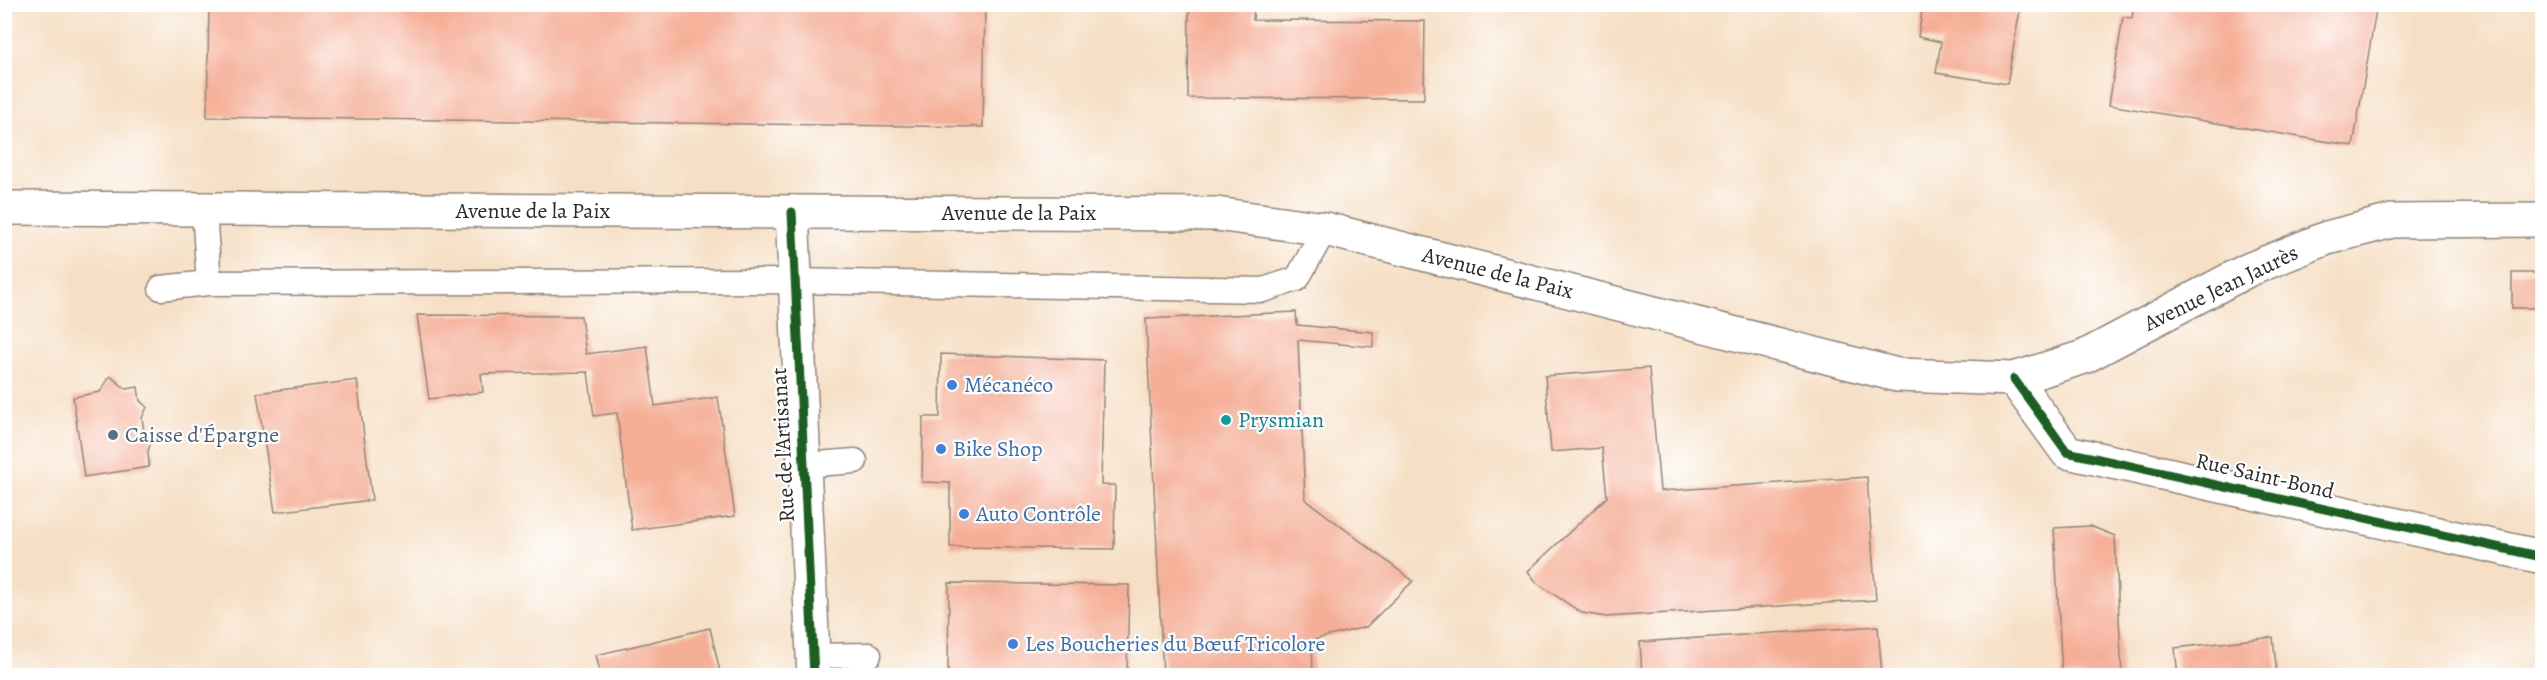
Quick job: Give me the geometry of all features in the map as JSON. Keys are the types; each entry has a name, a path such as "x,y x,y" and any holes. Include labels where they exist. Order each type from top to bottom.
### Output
{"main road":[{"name":"Avenue de la Paix","path":"4,208 1216,214 1325,229 1897,375 2014,379"},
{"name":"Rue de l'Artisanat","path":"792,212 813,665"},
{"name":"Avenue Jean Jaurès","path":"2014,379 2084,357 2248,270 2327,238 2392,221 2542,220"},
{"name":"Rue Saint-Bond","path":"2014,379 2067,453 2542,558"}],"lane":[{"path":"204,210 209,283"},
{"path":"161,288 209,283 795,281 1263,290 1297,279 1325,229"},
{"path":"804,465 855,461"},
{"path":"813,665 868,655"}],"building":[{"path":"209,4 985,4 983,127 207,117"},
{"path":"1189,4 1254,4 1253,20 1425,21 1424,99 1188,98"},
{"path":"1923,4 2021,4 2007,84 1936,73 1941,42 1918,37"},
{"path":"2134,4 2377,4 2353,146 2109,105 2123,17 2132,18"},
{"path":"2512,273 2542,273 2542,308 2512,308"},
{"name":"Prysmian","path":"1296,312 1297,325 1373,332 1373,347 1298,340 1305,499 1413,581 1366,627 1312,640 1313,676 1163,676 1146,319"},
{"path":"417,315 581,316 586,354 647,346 655,406 718,397 735,516 632,530 617,413 594,416 588,372 481,374 483,392 429,399"},
{"path":"941,354 1104,360 1101,485 1115,485 1114,549 950,547 950,483 922,482 923,417 940,417"},
{"path":"1649,368 1660,491 1867,477 1876,600 1606,617 1582,613 1537,583 1528,571 1607,497 1602,448 1551,452 1545,376"},
{"name":"Caisse d'Épargne","path":"110,376 126,389 138,387 140,401 147,407 142,418 144,431 152,439 148,451 149,467 84,477 73,397 100,392"},
{"path":"357,380 372,500 275,512 257,393"},
{"path":"2090,526 2115,536 2122,676 2062,676 2054,528"},
{"path":"949,583 1129,585 1127,676 948,676"},
{"path":"1878,626 1882,676 1642,676 1640,642"},
{"path":"710,628 721,676 601,676 596,655"},
{"path":"2273,637 2277,676 2178,676 2175,648"}],"cycle path":[{"path":"792,212 814,676"},
{"path":"2014,379 2067,452 2542,557"}],"place":[{"name":"Mécanéco","path":"952,385"},
{"name":"Prysmian","path":"1226,420"},
{"name":"Caisse d'Épargne","path":"113,435"},
{"name":"Bike Shop","path":"941,449"},
{"name":"Auto Contrôle","path":"964,514"},
{"name":"Les Boucheries du Bœuf Tricolore","path":"1013,644"}]}
